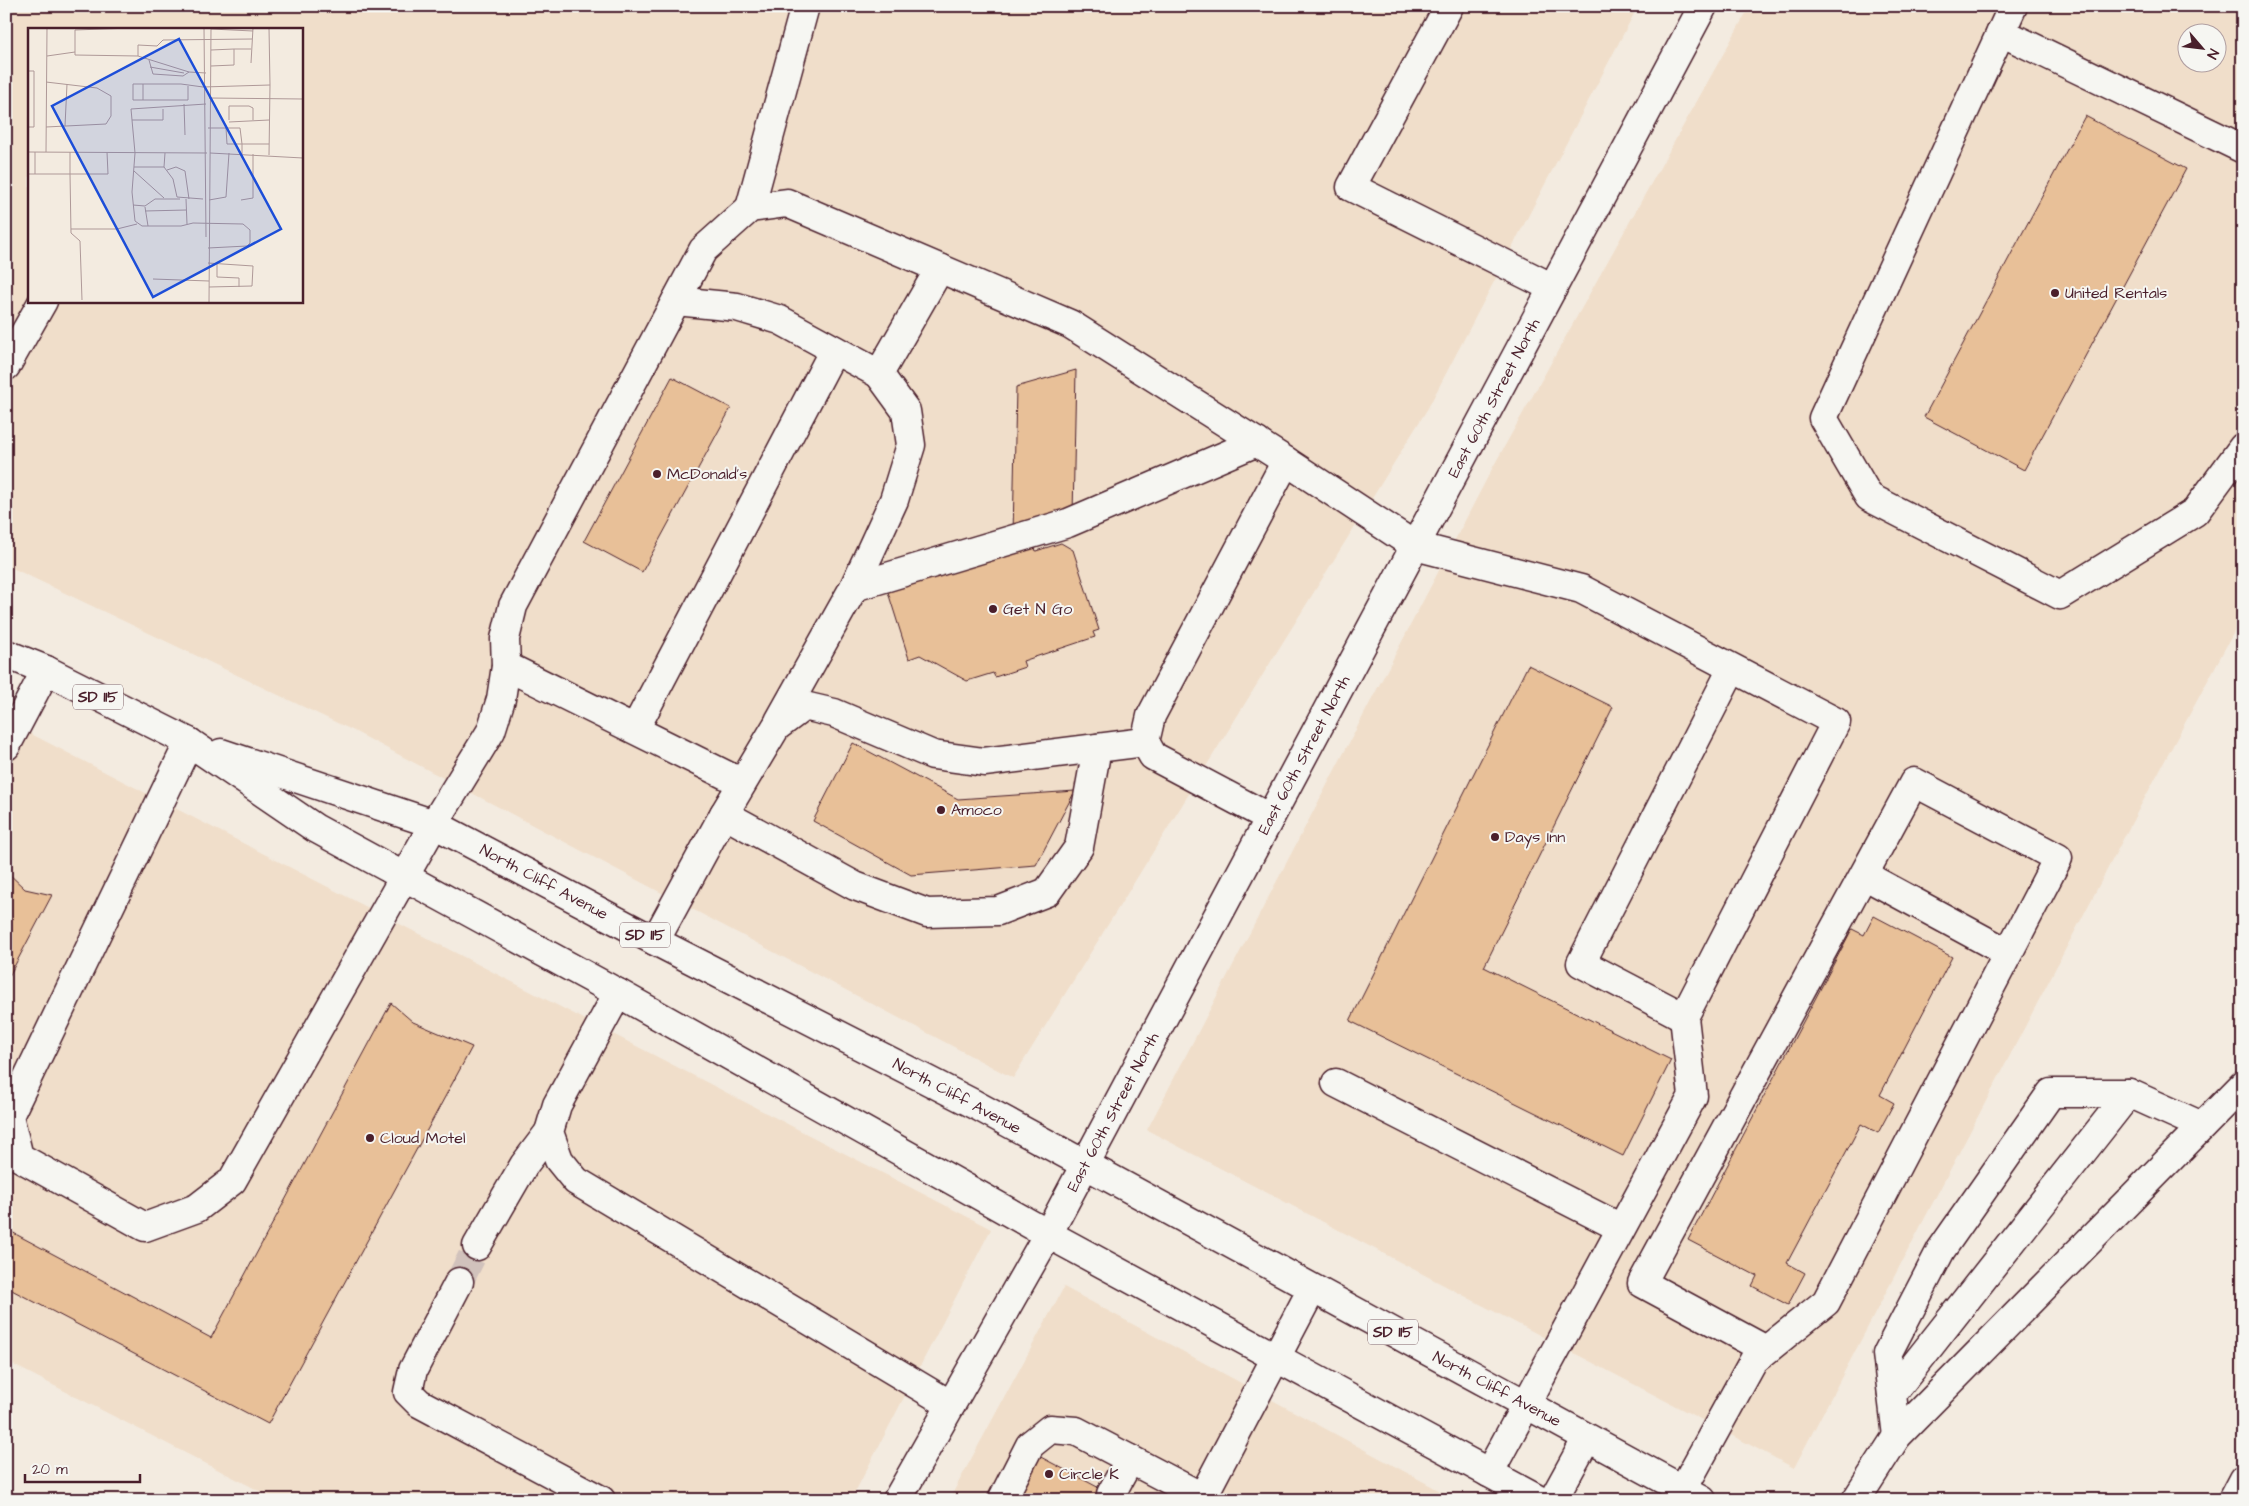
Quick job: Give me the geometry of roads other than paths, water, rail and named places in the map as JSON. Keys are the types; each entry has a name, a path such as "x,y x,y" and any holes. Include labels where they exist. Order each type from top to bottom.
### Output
{"main road":[{"path":"189,742 9,1116 19,1157 145,1227 197,1208 232,1181 434,824 491,731 501,699 506,666 505,639 513,606 703,250 750,208 805,6"},
{"path":"1449,6 1351,188 1553,288"},
{"name":"East 60th Street North","path":"897,1500 1048,1234 1704,6"},
{"path":"2013,6 1823,418 1869,497 2060,595 2195,512 2243,447"},
{"path":"2001,32 2243,149"},
{"path":"750,208 787,203 1070,324 1286,460 1415,546 1581,590 1836,722 1684,1017 1693,1096 1489,1473"},
{"path":"879,374 940,268"},
{"path":"655,941 724,814 776,727 854,587 894,500 911,445 906,411 879,374 780,320 737,307 676,301"},
{"path":"6,366 42,302"},
{"path":"635,729 834,350"},
{"path":"854,587 1068,523 1257,442"},
{"path":"1270,818 1153,756 1145,742 1151,716 1286,460"},
{"name":"North Cliff Avenue","path":"6,654 46,670 189,742 315,828 618,993 1048,1234 1539,1500"},
{"path":"506,666 742,783"},
{"path":"1684,1017 1581,962 1732,669"},
{"path":"6,746 46,670"},
{"path":"776,727 804,706 834,713 933,755 984,762 1145,742"},
{"name":"North Cliff Avenue","path":"189,742 434,824 655,941 974,1104 1588,1438 1688,1496"},
{"path":"724,814 855,886 927,913 998,911 1047,892 1079,847 1096,748"},
{"path":"1688,1496 1754,1360 1826,1302 2058,858 1914,782 1642,1283 1766,1350"},
{"path":"1864,875 2008,954"},
{"path":"478,1246 524,1165 549,1132 556,1105 618,993"},
{"path":"1336,1083 1621,1228"},
{"path":"1856,1500 1897,1436 2243,1085"},
{"path":"1897,1436 1887,1354 1941,1250 2051,1093 2129,1093 2202,1126"},
{"path":"1892,1394 2129,1093"},
{"path":"549,1132 559,1160 576,1181 951,1406"},
{"path":"459,1282 413,1370 408,1392 419,1403 601,1500"},
{"path":"1002,1500 1030,1444 1050,1429 1076,1431 1130,1458 1201,1498 1312,1289"},
{"path":"1553,1500 1588,1438"},
{"path":"1111,1494 1130,1458"},
{"path":"2232,1500 2243,1479"}],"tunnel":[{"path":"459,1282 477,1246"}],"place":[{"name":"United Rentals","path":"2055,293"},
{"name":"McDonald's","path":"657,474"},
{"name":"Get N Go","path":"993,609"},
{"name":"Amoco","path":"941,810"},
{"name":"Days Inn","path":"1495,837"},
{"name":"Cloud Motel","path":"370,1138"},
{"name":"Circle K","path":"1049,1474"}]}
